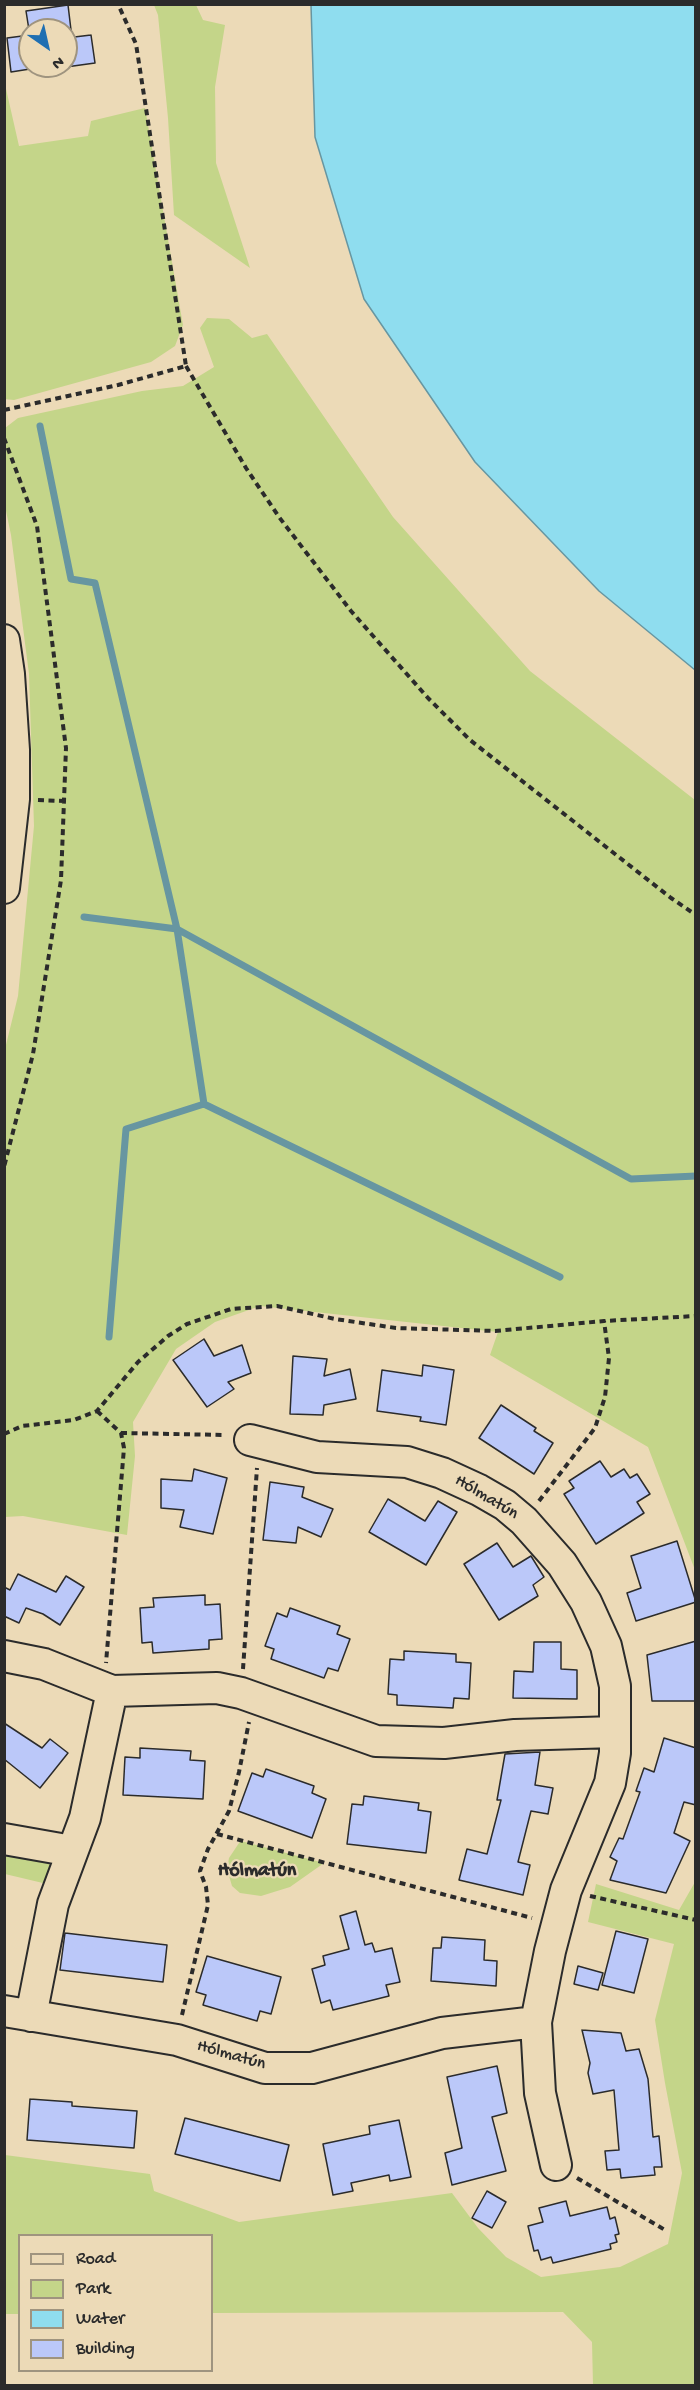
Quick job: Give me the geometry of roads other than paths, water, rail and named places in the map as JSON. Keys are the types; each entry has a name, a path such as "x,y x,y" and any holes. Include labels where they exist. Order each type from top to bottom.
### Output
{"street":[{"path":"4,640 9,674 9,749 14,799 4,888"},
{"name":"Hólmatún","path":"255,1441 317,1457 407,1462 442,1473 505,1505 524,1521 562,1564 586,1602 606,1646 615,1686 615,1753 610,1783 566,1890 556,1925 536,2022 540,2093 556,2165"},
{"path":"4,1656 44,1664 108,1689 217,1688 247,1695 376,1741 444,1743 515,1735 615,1732"},
{"name":"Hólmatún","path":"108,1689 85,1818 53,1904 18,2014 177,2040 265,2068 312,2068 442,2033 536,2022"},
{"path":"4,1839 72,1851"}],"water":[{"path":"311,5 695,5 695,670 599,591 475,462 364,299 315,137"}],"waterway":[{"path":"40,426 71,579 95,583 177,929 204,1104 560,1277"},
{"path":"84,917 177,929 631,1179 696,1176"},
{"path":"109,1337 126,1129 204,1104"}],"district":[{"name":"Hólmatún","path":"257,1872"}]}
